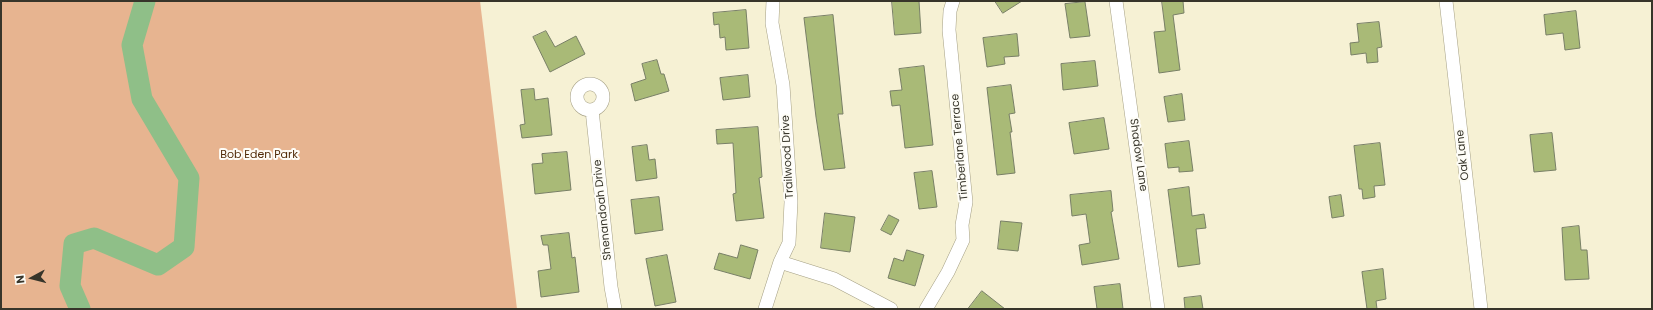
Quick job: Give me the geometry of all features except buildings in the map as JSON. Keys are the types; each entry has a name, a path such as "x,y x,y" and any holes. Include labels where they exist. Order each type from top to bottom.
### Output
{"street":[{"name":"Trailwood Drive","path":"765,309 780,262 789,243 791,202 783,85 772,23 773,1"},
{"name":"Timberlane Terrace","path":"926,309 948,272 963,240 962,225 966,202 949,30 950,11 953,1"},
{"name":"Shadow Lane","path":"1116,1 1158,309"},
{"name":"Oak Lane","path":"1446,1 1481,309"},
{"name":"Shenandoah Drive","path":"592,110 611,287 615,309"},
{"path":"780,262 834,279 891,309"}],"green space":[{"name":"Bob Eden Park","path":"1,1 480,1 517,309 1,309"}],"waterway":[{"path":"80,309 70,286 74,244 94,238 158,265 184,247 189,178 142,99 132,45 145,1"}]}
